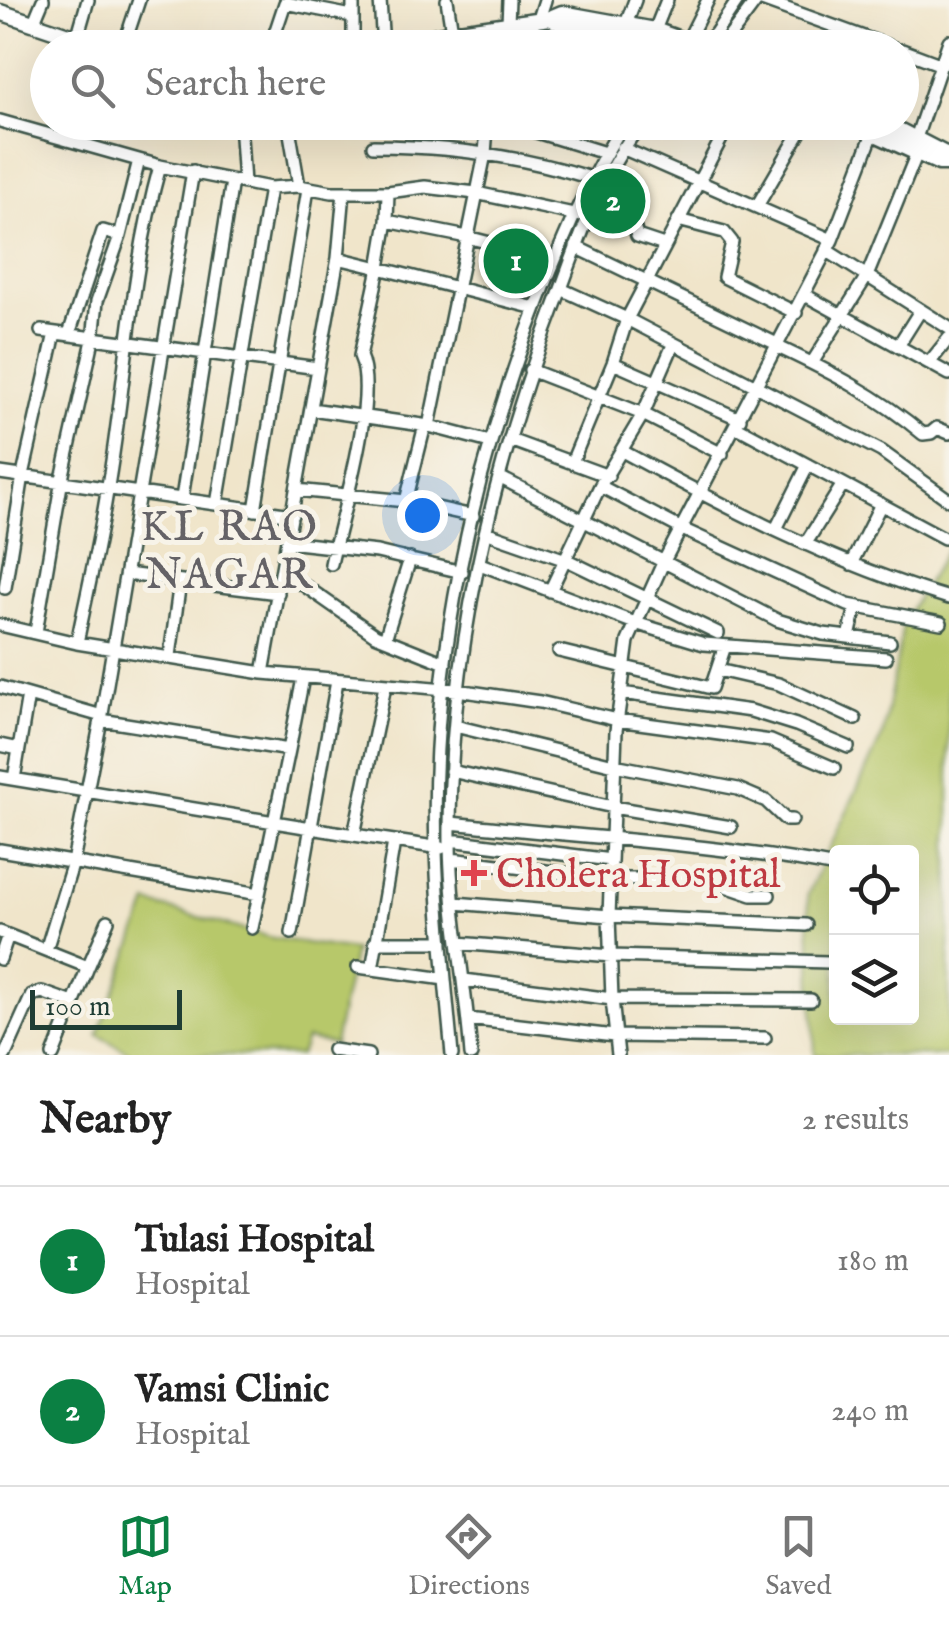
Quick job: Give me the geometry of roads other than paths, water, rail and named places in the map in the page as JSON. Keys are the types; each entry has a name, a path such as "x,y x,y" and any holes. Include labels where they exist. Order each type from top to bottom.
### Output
{"main road":[{"path":"464,30 544,18 574,7 655,30"},
{"path":"0,12 52,30"},
{"path":"544,18 599,30"},
{"path":"905,140 948,154"}],"street":[{"path":"33,24 43,0"},
{"path":"79,30 88,0"},
{"path":"127,30 139,0"},
{"path":"352,30 353,0"},
{"path":"380,0 381,30"},
{"path":"447,0 452,30"},
{"path":"508,23 509,0"},
{"path":"544,0 544,18"},
{"path":"626,24 634,0"},
{"path":"655,30 667,0"},
{"path":"701,30 708,0"},
{"path":"717,30 738,0"},
{"path":"736,30 760,0 834,30"},
{"path":"276,30 285,1 352,16"},
{"path":"919,136 949,41"},
{"path":"919,56 942,65"},
{"path":"0,121 30,129"},
{"path":"68,140 160,166 270,188 388,192 424,187 476,193 589,217"},
{"path":"182,498 204,353 238,182 239,140"},
{"path":"255,510 281,364 303,188 292,140"},
{"path":"406,501 427,426 486,140"},
{"path":"572,140 605,153"},
{"path":"452,1055 436,848 442,689 462,572 508,379 573,214 613,140"},
{"path":"471,1055 451,849 457,690 499,478 530,370 608,169 628,140"},
{"path":"572,462 613,364 627,319 720,140"},
{"path":"757,206 796,140"},
{"path":"618,1055 609,916 617,720 628,641 663,562 805,295 873,140"},
{"path":"812,363 867,276 918,140"},
{"path":"372,146 431,146 546,164 592,178"},
{"path":"622,148 757,206 829,245 867,276 949,328"},
{"path":"36,632 97,301 120,236 139,160"},
{"path":"77,644 108,490 125,344 148,206 160,166"},
{"path":"46,950 72,862 101,718 194,172"},
{"path":"217,504 270,188"},
{"path":"263,674 338,258 344,192"},
{"path":"331,564 364,418 365,367 360,356 387,222 388,192"},
{"path":"597,198 630,212 638,236 664,244"},
{"path":"678,220 724,232 732,242 724,278 796,313"},
{"path":"387,222 467,236 554,260"},
{"path":"5,588 24,475 62,333 103,230 120,236"},
{"path":"576,247 851,381 923,434 941,428 949,433"},
{"path":"338,258 536,308"},
{"path":"560,290 627,319 880,451 949,500"},
{"path":"805,295 949,374"},
{"path":"898,346 920,310"},
{"path":"41,331 318,368"},
{"path":"928,362 949,338"},
{"path":"550,590 604,481 643,414 673,345"},
{"path":"613,364 657,381 738,423 944,538"},
{"path":"530,370 643,414 722,454"},
{"path":"310,408 427,426 490,442"},
{"path":"510,440 572,462 682,529 856,607 941,622"},
{"path":"622,451 701,494 881,578 949,598"},
{"path":"776,529 808,465"},
{"path":"0,472 292,516"},
{"path":"499,478 777,620 890,642"},
{"path":"806,544 843,484"},
{"path":"296,490 406,501 473,516"},
{"path":"851,564 881,504"},
{"path":"488,533 565,559 718,633"},
{"path":"287,542 335,547 462,572"},
{"path":"385,639 410,560"},
{"path":"480,564 635,623 704,644 886,658"},
{"path":"282,570 385,639 446,663"},
{"path":"126,574 278,594"},
{"path":"170,656 180,581"},
{"path":"849,637 856,607"},
{"path":"0,625 77,644 263,674 457,690 540,702 617,720 771,741 834,768"},
{"path":"559,651 711,688 725,646"},
{"path":"718,670 780,684 854,720"},
{"path":"252,928 303,678"},
{"path":"292,933 337,681"},
{"path":"354,834 385,686"},
{"path":"0,687 101,718 289,750"},
{"path":"620,693 750,710 848,747"},
{"path":"14,780 28,695"},
{"path":"455,726 614,765 738,789 766,801 786,820 792,820"},
{"path":"0,745 19,749"},
{"path":"451,771 613,807 730,827"},
{"path":"0,777 436,848 611,860"},
{"path":"451,823 612,841 752,851 829,867"},
{"path":"394,842 376,942 365,968 445,979"},
{"path":"451,849 610,879 705,878 752,895 769,895"},
{"path":"0,850 259,894"},
{"path":"455,902 609,916 806,925"},
{"path":"53,1055 108,921"},
{"path":"0,960 4,934 88,967"},
{"path":"376,942 442,942"},
{"path":"458,943 611,956 828,962"},
{"path":"464,980 612,999 812,1000"},
{"path":"5,1055 32,995 42,992 73,1003"},
{"path":"468,1019 614,1036 765,1038"},
{"path":"333,1050 368,1055"}],"place":[{"name":"Vamsi Clinic","path":"613,201"},
{"name":"Tulasi Hospital","path":"516,261"},
{"name":"Cholera Hospital","path":"474,873"}],"district":[{"name":"KL RAO NAGAR","path":"230,549"}]}
